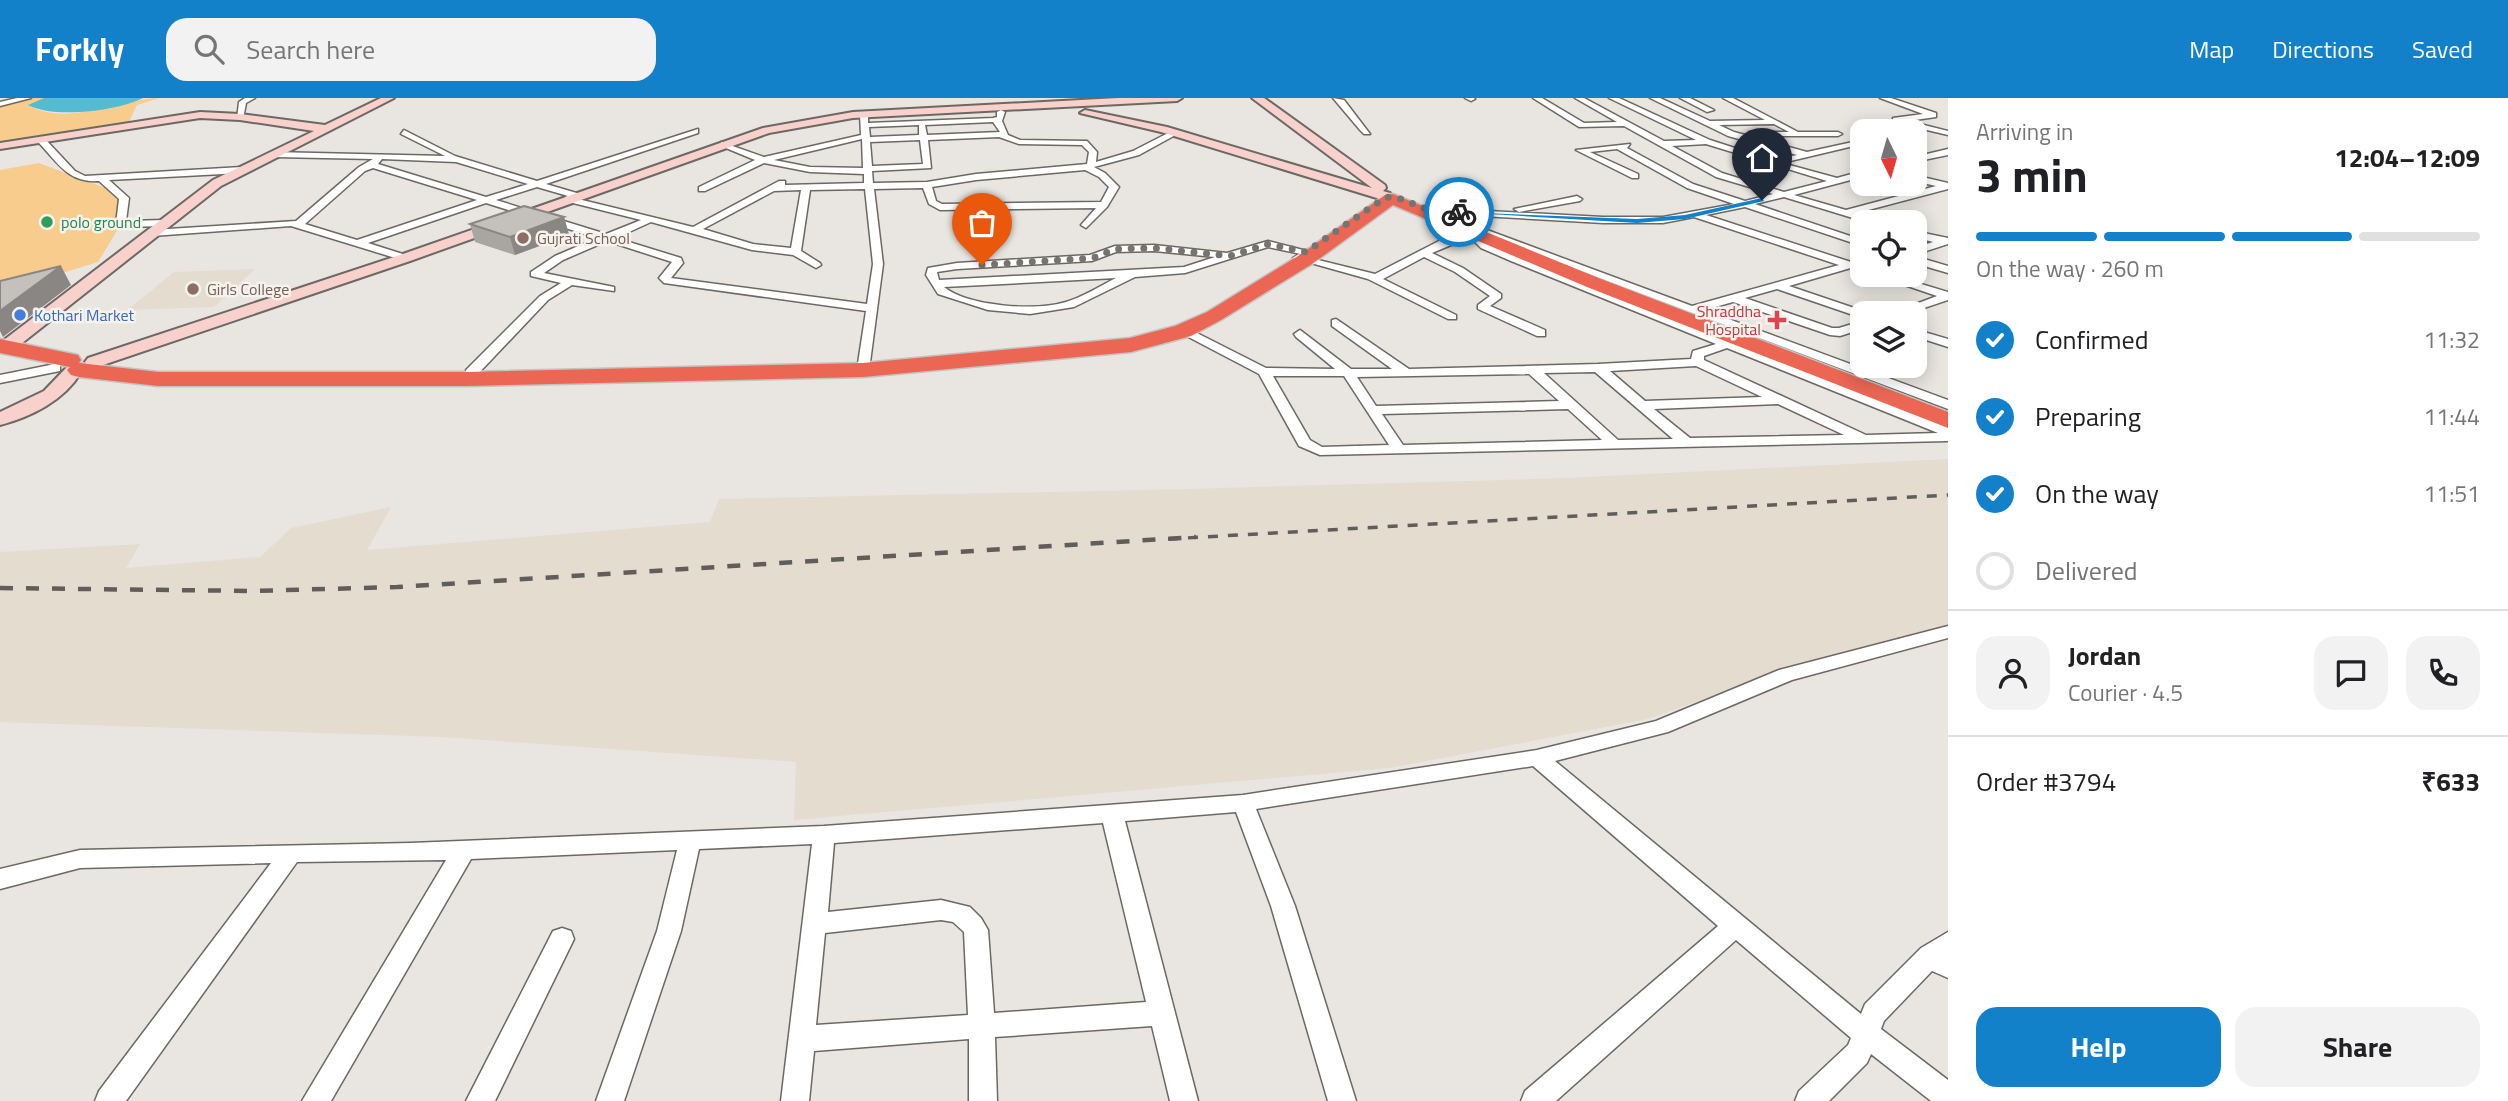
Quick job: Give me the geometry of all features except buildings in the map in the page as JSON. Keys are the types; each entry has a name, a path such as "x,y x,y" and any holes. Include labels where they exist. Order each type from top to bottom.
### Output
{"highway":[{"path":"1390,197 1481,226 1684,313 1948,413"},
{"path":"1390,197 1481,226 1948,421"},
{"path":"2,349 124,377 202,380 481,379 863,367 1131,345 1183,331 1214,316 1390,197"},
{"path":"74,366 171,373 471,373 863,367 1115,342 1177,328 1208,314 1303,257"}],"main road":[{"path":"2,349 217,183 389,98"},
{"path":"1030,98 1053,106 1175,133 1390,197"},
{"path":"0,419 57,389 68,379 74,366 404,258 766,130 865,128 1053,106 1177,98"},
{"path":"1257,98 1390,197"},
{"path":"0,147 222,115"},
{"path":"0,147 187,116 222,115 326,130"},
{"path":"67,282 103,273"}],"street":[{"path":"0,104 27,98"},
{"path":"240,117 243,102 251,98"},
{"path":"1337,98 1343,102 1355,122 1367,132"},
{"path":"1537,98 1582,125 1626,124"},
{"path":"1579,98 1719,174 1850,214"},
{"path":"1613,98 1707,142 1837,181"},
{"path":"1654,98 1731,134 1808,155"},
{"path":"1684,98 1710,110"},
{"path":"1727,98 1800,134"},
{"path":"1884,98 1933,115 1895,119 1948,133"},
{"path":"702,189 760,160 865,128 999,114 1005,132 1002,135"},
{"path":"1706,123 1775,122"},
{"path":"724,144 760,160 807,171 928,166 921,123"},
{"path":"865,128 924,138 1002,135 1019,142 1084,143 1093,152 1088,166"},
{"path":"863,367 878,264 865,128"},
{"path":"1934,130 1948,128"},
{"path":"358,243 695,131"},
{"path":"404,132 457,159 573,197 752,247 796,252 816,265"},
{"path":"772,188 926,185 976,177 1088,166 1136,153 1175,133"},
{"path":"1731,134 1838,134"},
{"path":"42,141 72,173 84,179 242,170"},
{"path":"1635,176 1580,150 1707,142"},
{"path":"1772,163 1850,145"},
{"path":"1617,146 1690,186 1850,239"},
{"path":"1927,147 1947,152"},
{"path":"1927,157 1947,152"},
{"path":"275,154 376,161 457,159"},
{"path":"1647,162 1689,160"},
{"path":"299,223 362,169 376,161 525,214 677,260 678,263 664,278 668,281 871,309"},
{"path":"1086,225 1104,205 1114,187 1102,174 1088,166"},
{"path":"694,230 807,171"},
{"path":"1481,226 1637,221 1697,215 1850,177"},
{"path":"102,179 124,198 121,224 165,223"},
{"path":"1927,181 1947,186"},
{"path":"926,185 932,202 940,207 1104,205"},
{"path":"1845,213 1947,186"},
{"path":"796,252 806,189"},
{"path":"1373,278 1481,226 1577,199"},
{"path":"1697,215 1850,265"},
{"path":"610,289 568,283 535,274 559,258 651,219"},
{"path":"152,233 299,223 404,258"},
{"path":"1481,226 1691,310 1948,405"},
{"path":"1481,226 1485,246 1948,435"},
{"path":"1927,237 1945,242"},
{"path":"1927,248 1945,242"},
{"path":"935,284 1185,270 1268,244 1373,278 1452,317"},
{"path":"1133,274 1070,305 1030,312 988,307 942,292 931,275 932,270 957,266 1055,258 1093,258 1115,249 1154,248 1230,256"},
{"path":"1424,253 1459,270 1497,296 1482,307 1541,333"},
{"path":"1077,277 1090,267 1093,258"},
{"path":"1017,263 1027,279"},
{"path":"1927,263 1948,270"},
{"path":"1691,310 1850,265"},
{"path":"471,373 544,298 568,283"},
{"path":"1777,286 1850,310"},
{"path":"1918,287 1947,296"},
{"path":"1927,303 1947,296"},
{"path":"1734,298 1830,331 1850,329"},
{"path":"1336,323 1406,373"},
{"path":"1183,331 1264,372 1406,373 1598,368 1698,362 1862,438"},
{"path":"1300,334 1348,373 1399,450"},
{"path":"1927,336 1948,343"},
{"path":"1698,362 1697,355 1727,344"},
{"path":"0,379 74,366"},
{"path":"1598,368 1687,443"},
{"path":"1533,370 1616,446"},
{"path":"1264,372 1304,443 1321,451 1616,446 1948,435"},
{"path":"1639,405 1781,400"},
{"path":"1372,410 1569,405"},
{"path":"0,879 80,859 464,850 824,835 1243,803 1537,758 1661,727 1786,675 1948,632"},
{"path":"1537,758 1735,926 1948,1097"},
{"path":"1243,803 1283,906 1342,1101"},
{"path":"1112,814 1184,1101"},
{"path":"795,1101 824,835"},
{"path":"610,1101 669,931 690,841"},
{"path":"316,1101 464,850"},
{"path":"109,1101 291,853"},
{"path":"814,924 941,909 962,914 971,920 976,930 983,1101"},
{"path":"1535,1101 1735,926"},
{"path":"480,1101 562,939"},
{"path":"1808,1101 1858,1054 1874,1013 1942,955"},
{"path":"802,1039 1163,1013"}],"shaded area":[{"path":"44,98 29,105 60,114 159,98 137,105 128,124 0,145 0,105"},
{"path":"39,163 119,193 121,224 98,262 0,292 0,170"},
{"name":"Girls College","path":"255,269 214,307 127,310 174,272"},
{"path":"1948,459 1948,630 1795,667 1648,719 1390,768 794,820 796,762 441,737 0,722 0,552 140,544 126,568 260,557 291,528 391,507 367,550 710,522 719,499 1565,478"}],"water":[{"path":"44,98 143,98 118,107 86,112 53,112 28,105"}],"railway":[{"path":"1168,539 1948,495"},
{"path":"0,588 253,591 397,587 1196,537"}],"way so far":[{"path":"982,265 1055,258 1093,258 1115,249 1154,248 1230,256 1268,244 1306,252 1386,197 1398,198 1432,211 1459,212"}],"place":[{"name":"polo ground","path":"47,222"},
{"name":"Gujrati School","path":"523,238"},
{"name":"Girls College","path":"193,289"},
{"name":"Kothari Market","path":"20,315"},
{"name":"Shraddha Hospital","path":"1777,320"}],"route":[{"path":"1459,212 1603,220 1663,220 1762,200"}]}
